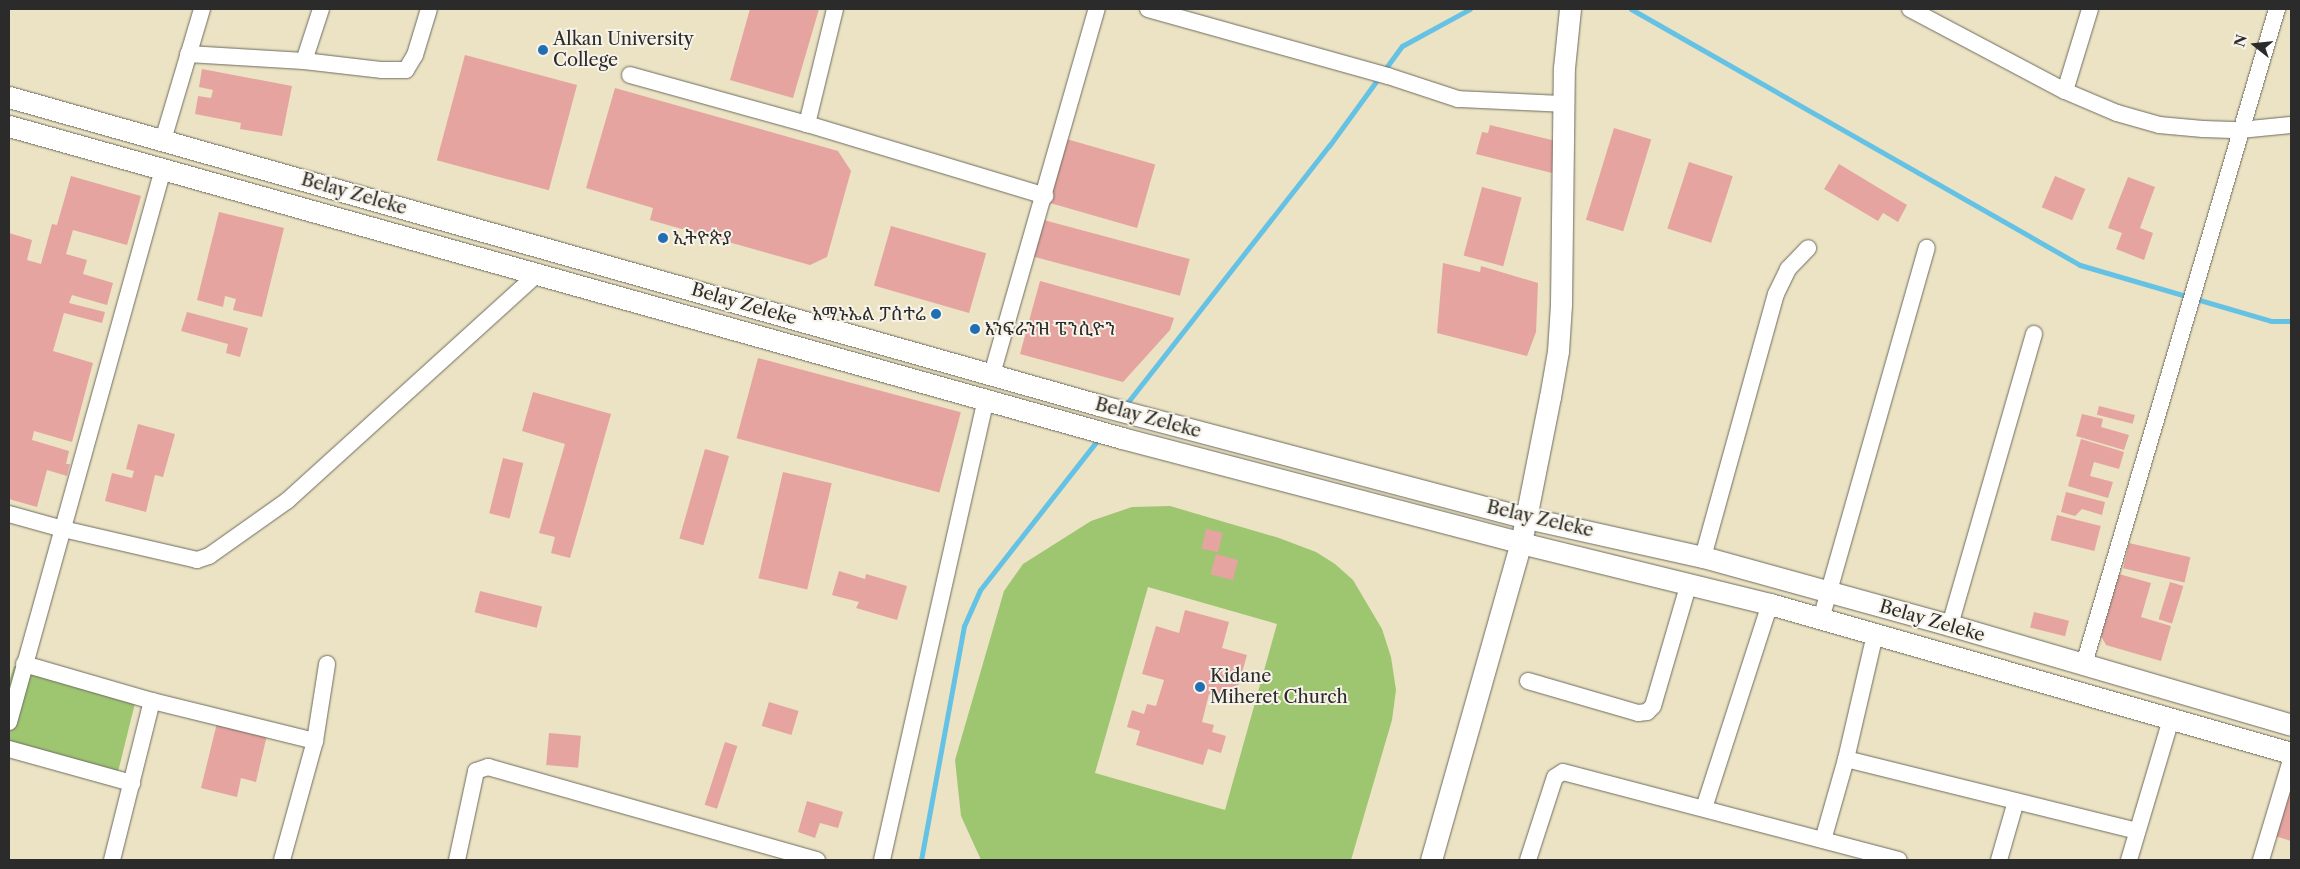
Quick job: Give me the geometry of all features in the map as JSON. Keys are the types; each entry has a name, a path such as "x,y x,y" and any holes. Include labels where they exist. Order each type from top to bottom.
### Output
{"street":[{"path":"163,140 202,9"},
{"path":"304,61 321,9"},
{"path":"188,54 304,61 382,70 406,70 415,55 429,9"},
{"path":"808,124 836,9"},
{"path":"882,860 992,374 1097,9"},
{"path":"1148,9 1369,70 1458,99 1564,104"},
{"path":"1431,860 1522,542 1558,351 1561,304 1564,68 1570,9"},
{"path":"1910,9 2065,92 2159,125 2240,130 2291,125"},
{"path":"2065,92 2090,9"},
{"path":"2084,664 2277,9"},
{"path":"630,75 808,124 1044,196"},
{"name":"Belay Zeleke","path":"9,97 1138,415 1527,518 1703,557 1950,625 2291,725"},
{"name":"Belay Zeleke","path":"9,126 1122,438 1770,604 2291,753"},
{"path":"9,722 163,169"},
{"path":"1703,557 1776,294 1788,269 1808,248"},
{"path":"1821,619 1927,248"},
{"path":"9,514 62,529 197,560 210,556 288,500 538,273 548,249"},
{"path":"1950,625 2034,334"},
{"path":"1528,682 1638,713 1647,712 1653,706 1689,583"},
{"path":"1704,808 1770,604"},
{"path":"1823,840 1846,759 1875,634"},
{"path":"24,664 152,701 315,741"},
{"path":"282,860 315,741 327,664"},
{"path":"112,860 152,701"},
{"path":"2129,860 2170,719"},
{"path":"9,749 132,783"},
{"path":"1846,759 2137,831"},
{"path":"2261,860 2291,760"},
{"path":"457,860 476,771 488,767 817,860"},
{"path":"1528,860 1555,777 1563,772 1899,860"},
{"path":"1999,860 2016,801"}],"green space":[{"path":"1170,506 1279,538 1316,552 1335,564 1353,580 1382,629 1391,657 1396,690 1392,720 1351,860 981,860 961,816 955,760 1004,591 1023,564 1091,521 1132,507","holes":["1148,587 1277,624 1225,810 1095,773"]},
{"path":"14,666 136,699 115,784 9,754 9,682"}],"building":[{"path":"750,9 819,9 793,98 730,80"},
{"path":"465,55 577,85 549,190 437,160"},
{"path":"202,69 292,86 282,136 240,129 241,123 195,114 198,96 211,98 213,90 199,87"},
{"path":"615,88 838,151 851,171 827,257 810,265 650,220 653,208 586,188"},
{"path":"1490,125 1560,142 1552,173 1476,154 1482,132 1488,133"},
{"path":"1614,128 1651,139 1623,231 1586,220"},
{"path":"1063,138 1155,164 1137,228 1045,201"},
{"path":"1689,162 1733,176 1711,243 1667,229"},
{"path":"1839,164 1907,205 1898,222 1883,213 1878,221 1824,189"},
{"path":"71,176 141,196 127,245 73,230 66,254 87,260 83,274 113,283 107,305 72,295 69,303 105,312 102,323 64,313 53,351 93,363 72,442 34,431 32,440 69,451 66,464 70,464 67,476 47,470 37,507 9,499 9,233 32,240 27,260 41,264 52,224 57,225"},
{"path":"2055,176 2085,189 2072,220 2042,207"},
{"path":"2128,177 2155,187 2140,228 2153,233 2144,260 2116,249 2122,233 2108,228"},
{"path":"1482,187 1522,198 1503,266 1464,256"},
{"path":"219,212 284,228 262,317 233,310 236,299 225,296 223,307 197,300"},
{"path":"1040,219 1190,259 1180,296 1030,256"},
{"path":"891,226 986,253 969,313 874,286"},
{"path":"1443,263 1480,272 1481,266 1538,283 1536,332 1527,356 1437,333"},
{"path":"1040,281 1174,318 1170,330 1123,382 1020,354"},
{"path":"187,312 248,328 240,357 226,353 228,344 181,331"},
{"path":"758,358 961,412 939,493 737,438"},
{"path":"533,392 611,414 570,558 551,553 555,537 539,533 565,444 522,431"},
{"path":"2099,406 2135,415 2133,424 2097,415"},
{"path":"2082,414 2103,419 2101,427 2129,435 2124,450 2076,436"},
{"path":"138,424 175,434 163,477 155,475 146,512 105,501 112,473 132,478 134,471 126,469"},
{"path":"2081,439 2124,452 2119,469 2094,462 2090,476 2113,482 2108,498 2068,486"},
{"path":"705,449 729,456 703,545 679,538"},
{"path":"503,458 523,463 510,518 489,513"},
{"path":"783,472 832,483 807,589 758,578"},
{"path":"2066,492 2105,502 2102,515 2082,509 2075,516 2061,512"},
{"path":"2057,515 2101,526 2094,551 2051,540"},
{"path":"1206,529 1223,533 1218,552 1202,548"},
{"path":"2129,543 2190,557 2185,583 2123,568"},
{"path":"1216,554 1238,560 1233,580 1211,574"},
{"path":"839,571 865,579 866,574 907,586 897,620 856,608 859,602 832,595"},
{"path":"2119,574 2151,583 2141,617 2171,626 2161,661 2106,645 2101,636"},
{"path":"2170,582 2183,586 2172,623 2159,619"},
{"path":"480,591 542,606 537,628 475,612"},
{"name":"Kidane Miheret Church","path":"1185,610 1229,622 1222,648 1247,655 1234,701 1209,694 1202,722 1214,725 1212,732 1226,736 1221,753 1208,749 1203,765 1136,745 1140,731 1127,727 1132,710 1144,714 1147,704 1156,706 1164,680 1142,674 1156,626 1179,633"},
{"path":"2034,612 2069,621 2065,636 2030,628"},
{"path":"769,702 799,711 791,735 762,726"},
{"path":"217,723 267,735 256,782 241,778 237,797 201,788"},
{"path":"549,733 581,736 578,768 546,765"},
{"path":"725,742 737,746 717,809 705,805"},
{"path":"2289,791 2291,792 2291,841 2275,836"},
{"path":"807,801 843,812 838,828 820,823 815,838 798,832"}],"waterway":[{"path":"1124,407 1329,146 1402,46 1470,9"},
{"path":"1631,9 2080,265 2271,321 2291,321"},
{"path":"921,860 964,626 980,590 1100,437"}],"place":[{"name":"Alkan University College","path":"543,50"},
{"name":"ኢትዮጵያ","path":"663,238"},
{"name":"አማኑኤል ፓስተሬ","path":"936,314"},
{"name":"እንፍራንዝ ፔንሲዮን","path":"975,329"},
{"name":"Kidane Miheret Church","path":"1200,687"}]}
